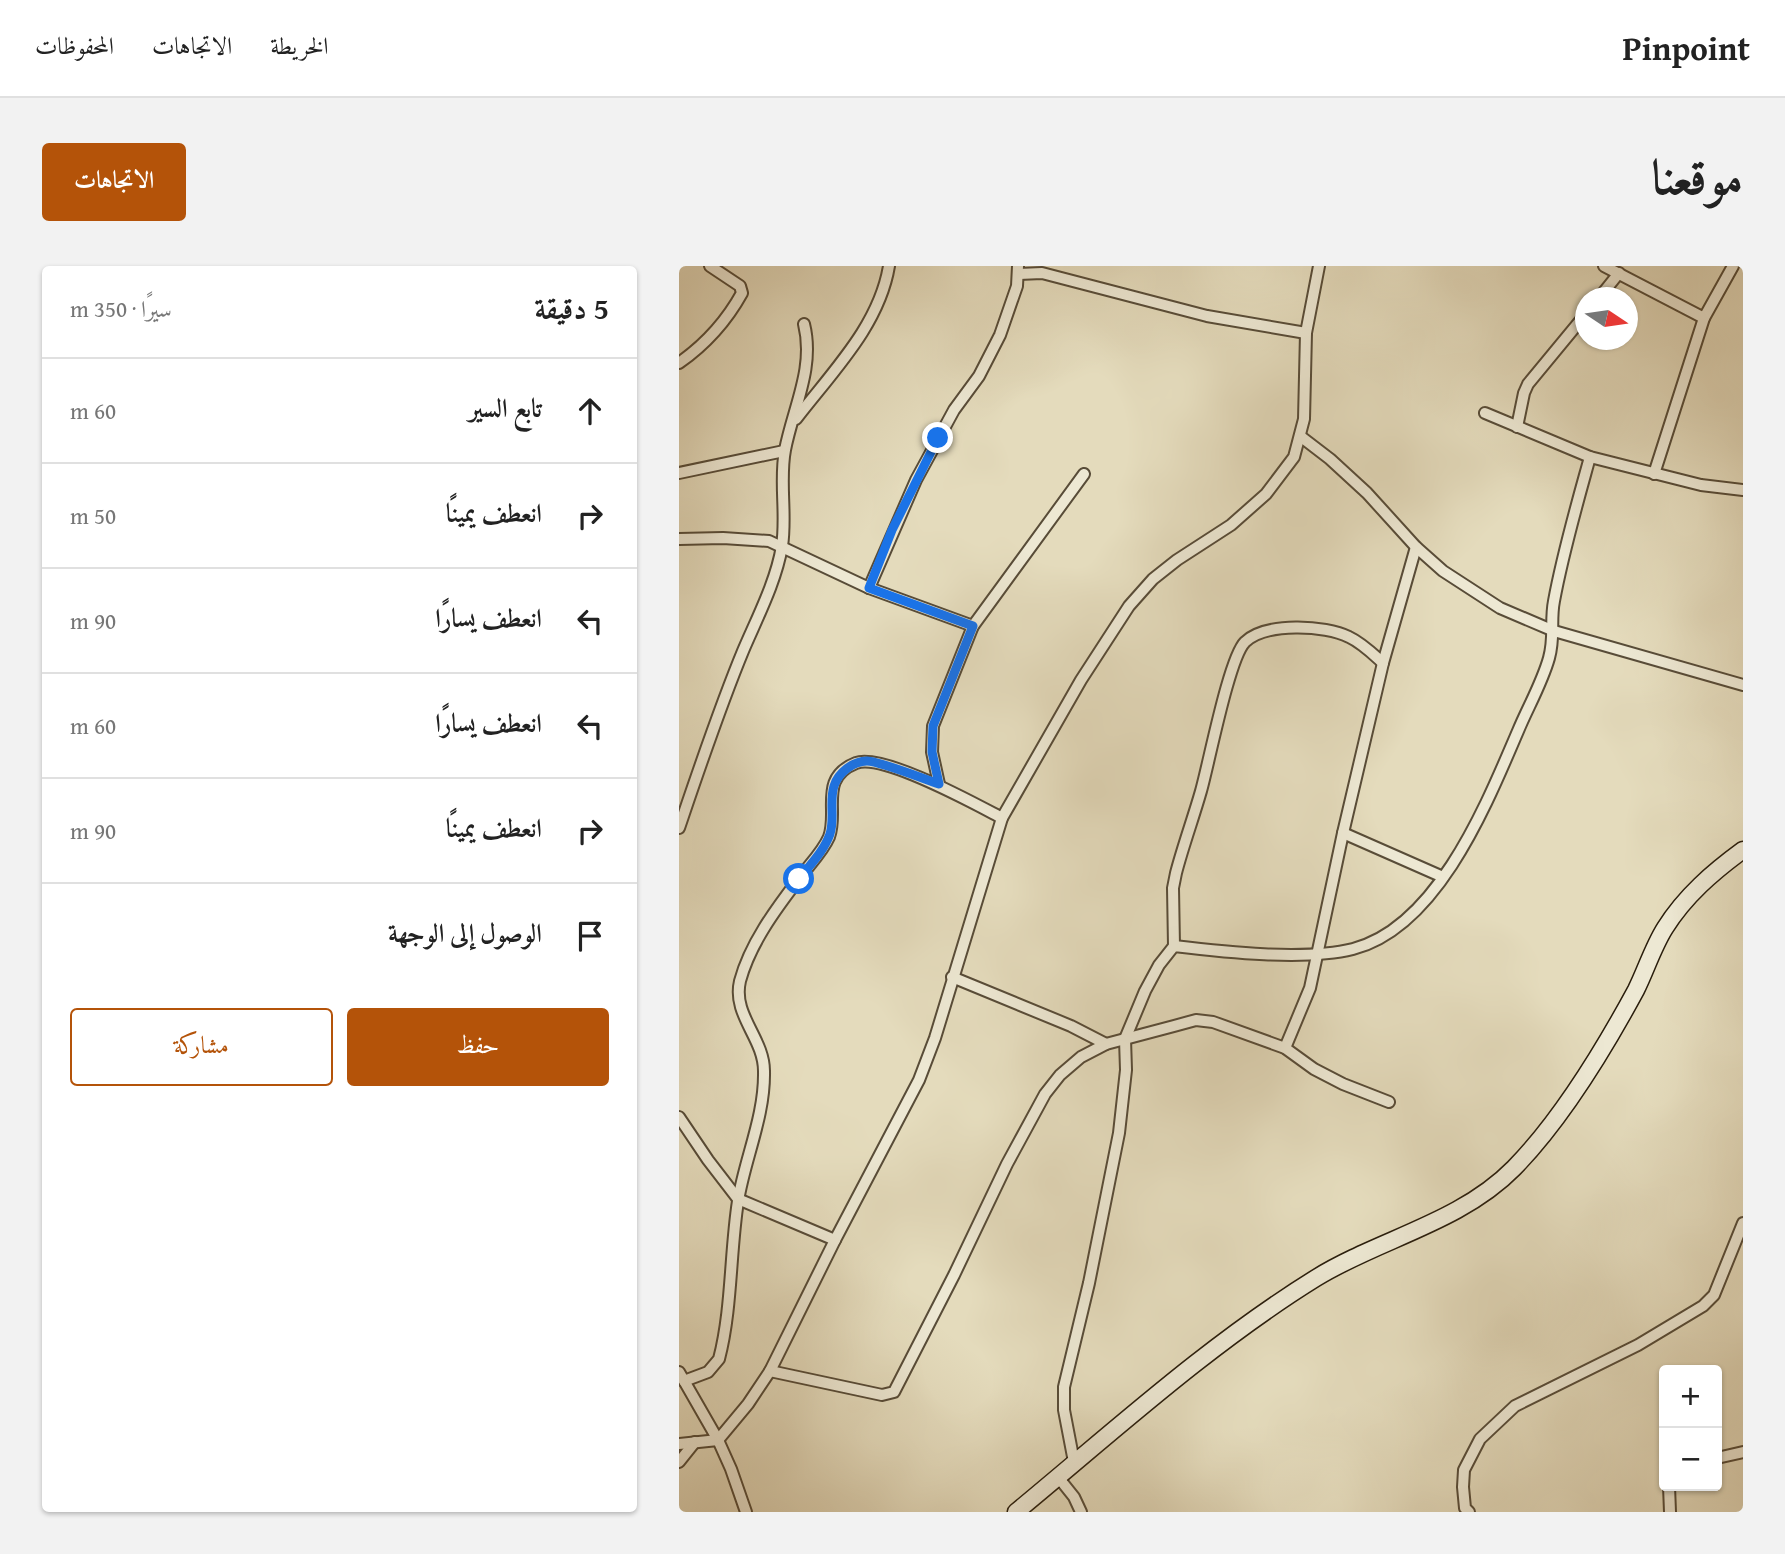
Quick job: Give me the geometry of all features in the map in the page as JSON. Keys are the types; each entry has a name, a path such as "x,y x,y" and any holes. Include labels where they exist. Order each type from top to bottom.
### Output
{"street":[{"path":"679,363 703,345 718,329 742,293 740,286 709,266"},
{"path":"793,424 876,310 888,266"},
{"path":"679,1444 718,1440 748,1404 770,1371 919,1080 935,1038 1002,818 1081,680 1129,606 1153,579 1231,525 1266,494 1294,457 1304,419 1306,333 1319,266"},
{"path":"1605,266 1704,318"},
{"path":"1654,474 1704,318 1733,266"},
{"path":"869,588 916,480 954,410 979,376 1000,335 1017,286 1019,270 1042,273 1207,316 1306,333"},
{"path":"1608,287 1619,273"},
{"path":"679,828 742,653 765,599 782,546 784,451 800,397 807,357 804,324"},
{"path":"1517,427 1528,384 1575,327"},
{"path":"1485,413 1590,457 1701,485 1743,490"},
{"path":"1300,436 1367,493 1416,547 1443,571 1500,608 1554,631 1743,685"},
{"path":"679,473 784,451"},
{"path":"1174,946 1206,950 1315,954 1353,949 1370,943 1399,925 1443,877 1483,812 1549,658 1554,631 1552,621 1555,598 1567,540 1590,457"},
{"path":"939,784 932,752 933,726 973,626 1084,474"},
{"path":"679,539 755,540 782,546 869,588 973,626"},
{"path":"1285,1048 1310,988 1315,954 1343,833 1384,663 1416,547"},
{"path":"1074,1462 1064,1410 1064,1387 1089,1283 1119,1133 1126,1070 1125,1039 1145,991 1159,965 1174,946 1173,888 1176,873 1237,657 1245,642 1279,628 1327,630 1348,636 1384,663"},
{"path":"746,1512 718,1440 681,1377 708,1372 719,1359 739,1199 761,1102 764,1072 759,1044 745,1021 738,999 740,981 754,947 773,915 824,847 832,825 830,801 835,781 855,763 868,761 939,784 1002,818"},
{"path":"679,789 691,793"},
{"path":"1343,833 1443,877"},
{"path":"1016,1512 1239,1329 1317,1277 1477,1198 1513,1169 1545,1132 1591,1066 1636,989 1664,929 1693,892 1743,850"},
{"path":"952,977 1071,1026 1106,1044"},
{"path":"770,1371 882,1395 894,1392 1007,1164 1045,1094 1059,1075 1081,1057 1106,1044 1196,1020 1213,1022 1285,1048 1333,1079 1389,1102"},
{"path":"679,1117 739,1199 835,1240"},
{"path":"1469,1512 1465,1508 1464,1470 1480,1439 1515,1406 1638,1345 1703,1306 1714,1294 1743,1223"},
{"path":"1731,1251 1743,1255"},
{"path":"679,1462 695,1442"},
{"path":"1722,1457 1743,1452"},
{"path":"1058,1477 1074,1497 1081,1512"},
{"path":"1668,1491 1670,1512"}],"route":[{"path":"799,879 830,835 830,801 835,781 843,771 855,763 868,761 939,784 932,752 933,726 973,626 869,588 892,530 938,438"}]}
